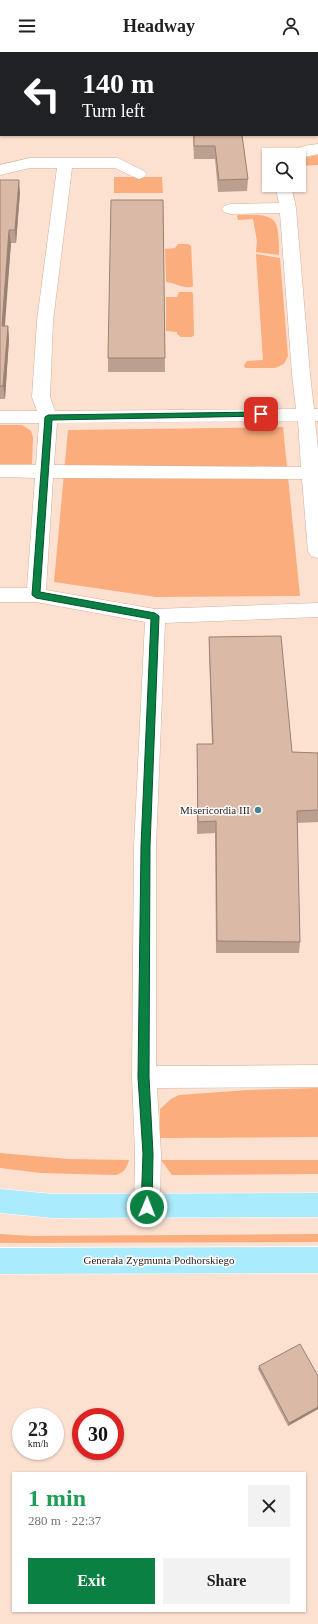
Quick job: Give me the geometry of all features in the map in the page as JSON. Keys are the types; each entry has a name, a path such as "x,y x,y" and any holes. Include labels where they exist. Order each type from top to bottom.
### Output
{"main road":[{"path":"0,1201 53,1206 147,1207 318,1205"},
{"name":"Generała Zygmunta Podhorskiego","path":"0,1261 318,1260"}],"street":[{"path":"306,151 318,149"},
{"path":"0,170 30,162 118,163 138,174"},
{"path":"36,595 46,470 48,417 41,398 45,321 65,163"},
{"path":"285,192 288,208 301,374 312,415 312,473 318,551"},
{"path":"230,209 288,208"},
{"path":"0,417 312,415"},
{"path":"0,471 46,470 312,473"},
{"path":"0,595 36,595 155,616 318,610"},
{"path":"147,1207 148,1154 144,1077 145,846 155,616"},
{"path":"144,1077 318,1076"}],"shaded area":[{"path":"318,155 318,165 306,166 306,158"},
{"path":"114,177 162,177 163,193 114,193"},
{"path":"238,215 259,215 273,220 278,230 279,255 256,252 257,241 253,219 238,220"},
{"path":"178,244 188,244 191,246 192,287 184,287 166,282 165,249 175,248"},
{"path":"256,254 280,258 288,356 284,364 275,368 245,368 244,365 247,361 263,360"},
{"path":"179,292 193,293 194,335 192,337 181,337 177,334 177,332 166,331 166,297 177,297"},
{"path":"0,425 22,425 31,431 33,437 32,464 0,464"},
{"path":"283,427 300,596 156,597 54,582 68,430"},
{"path":"318,1088 318,1137 160,1138 160,1109 171,1099 179,1095 248,1090"},
{"path":"0,1153 68,1159 129,1160 125,1169 116,1175 41,1173 0,1168"},
{"path":"161,1160 318,1160 318,1174 172,1175"},
{"path":"0,1234 32,1236 318,1234 318,1242 0,1243"}],"building":[{"path":"194,136 242,136 248,179 219,180 215,146 194,146"},
{"path":"0,180 19,180 15,230 9,230 2,326 8,326 3,386 0,386"},
{"path":"111,200 163,200 165,358 108,358"},
{"name":"Misericordia III","path":"281,636 292,752 318,753 318,810 297,811 300,942 217,941 216,821 198,822 197,744 213,744 209,637"},
{"path":"300,1344 318,1376 318,1407 289,1423 259,1366"}],"place":[{"name":"Misericordia III","path":"258,810"}],"route":[{"path":"147,1207 148,1154 144,1077 145,846 155,616 36,595 46,470 48,417 261,414"}]}
